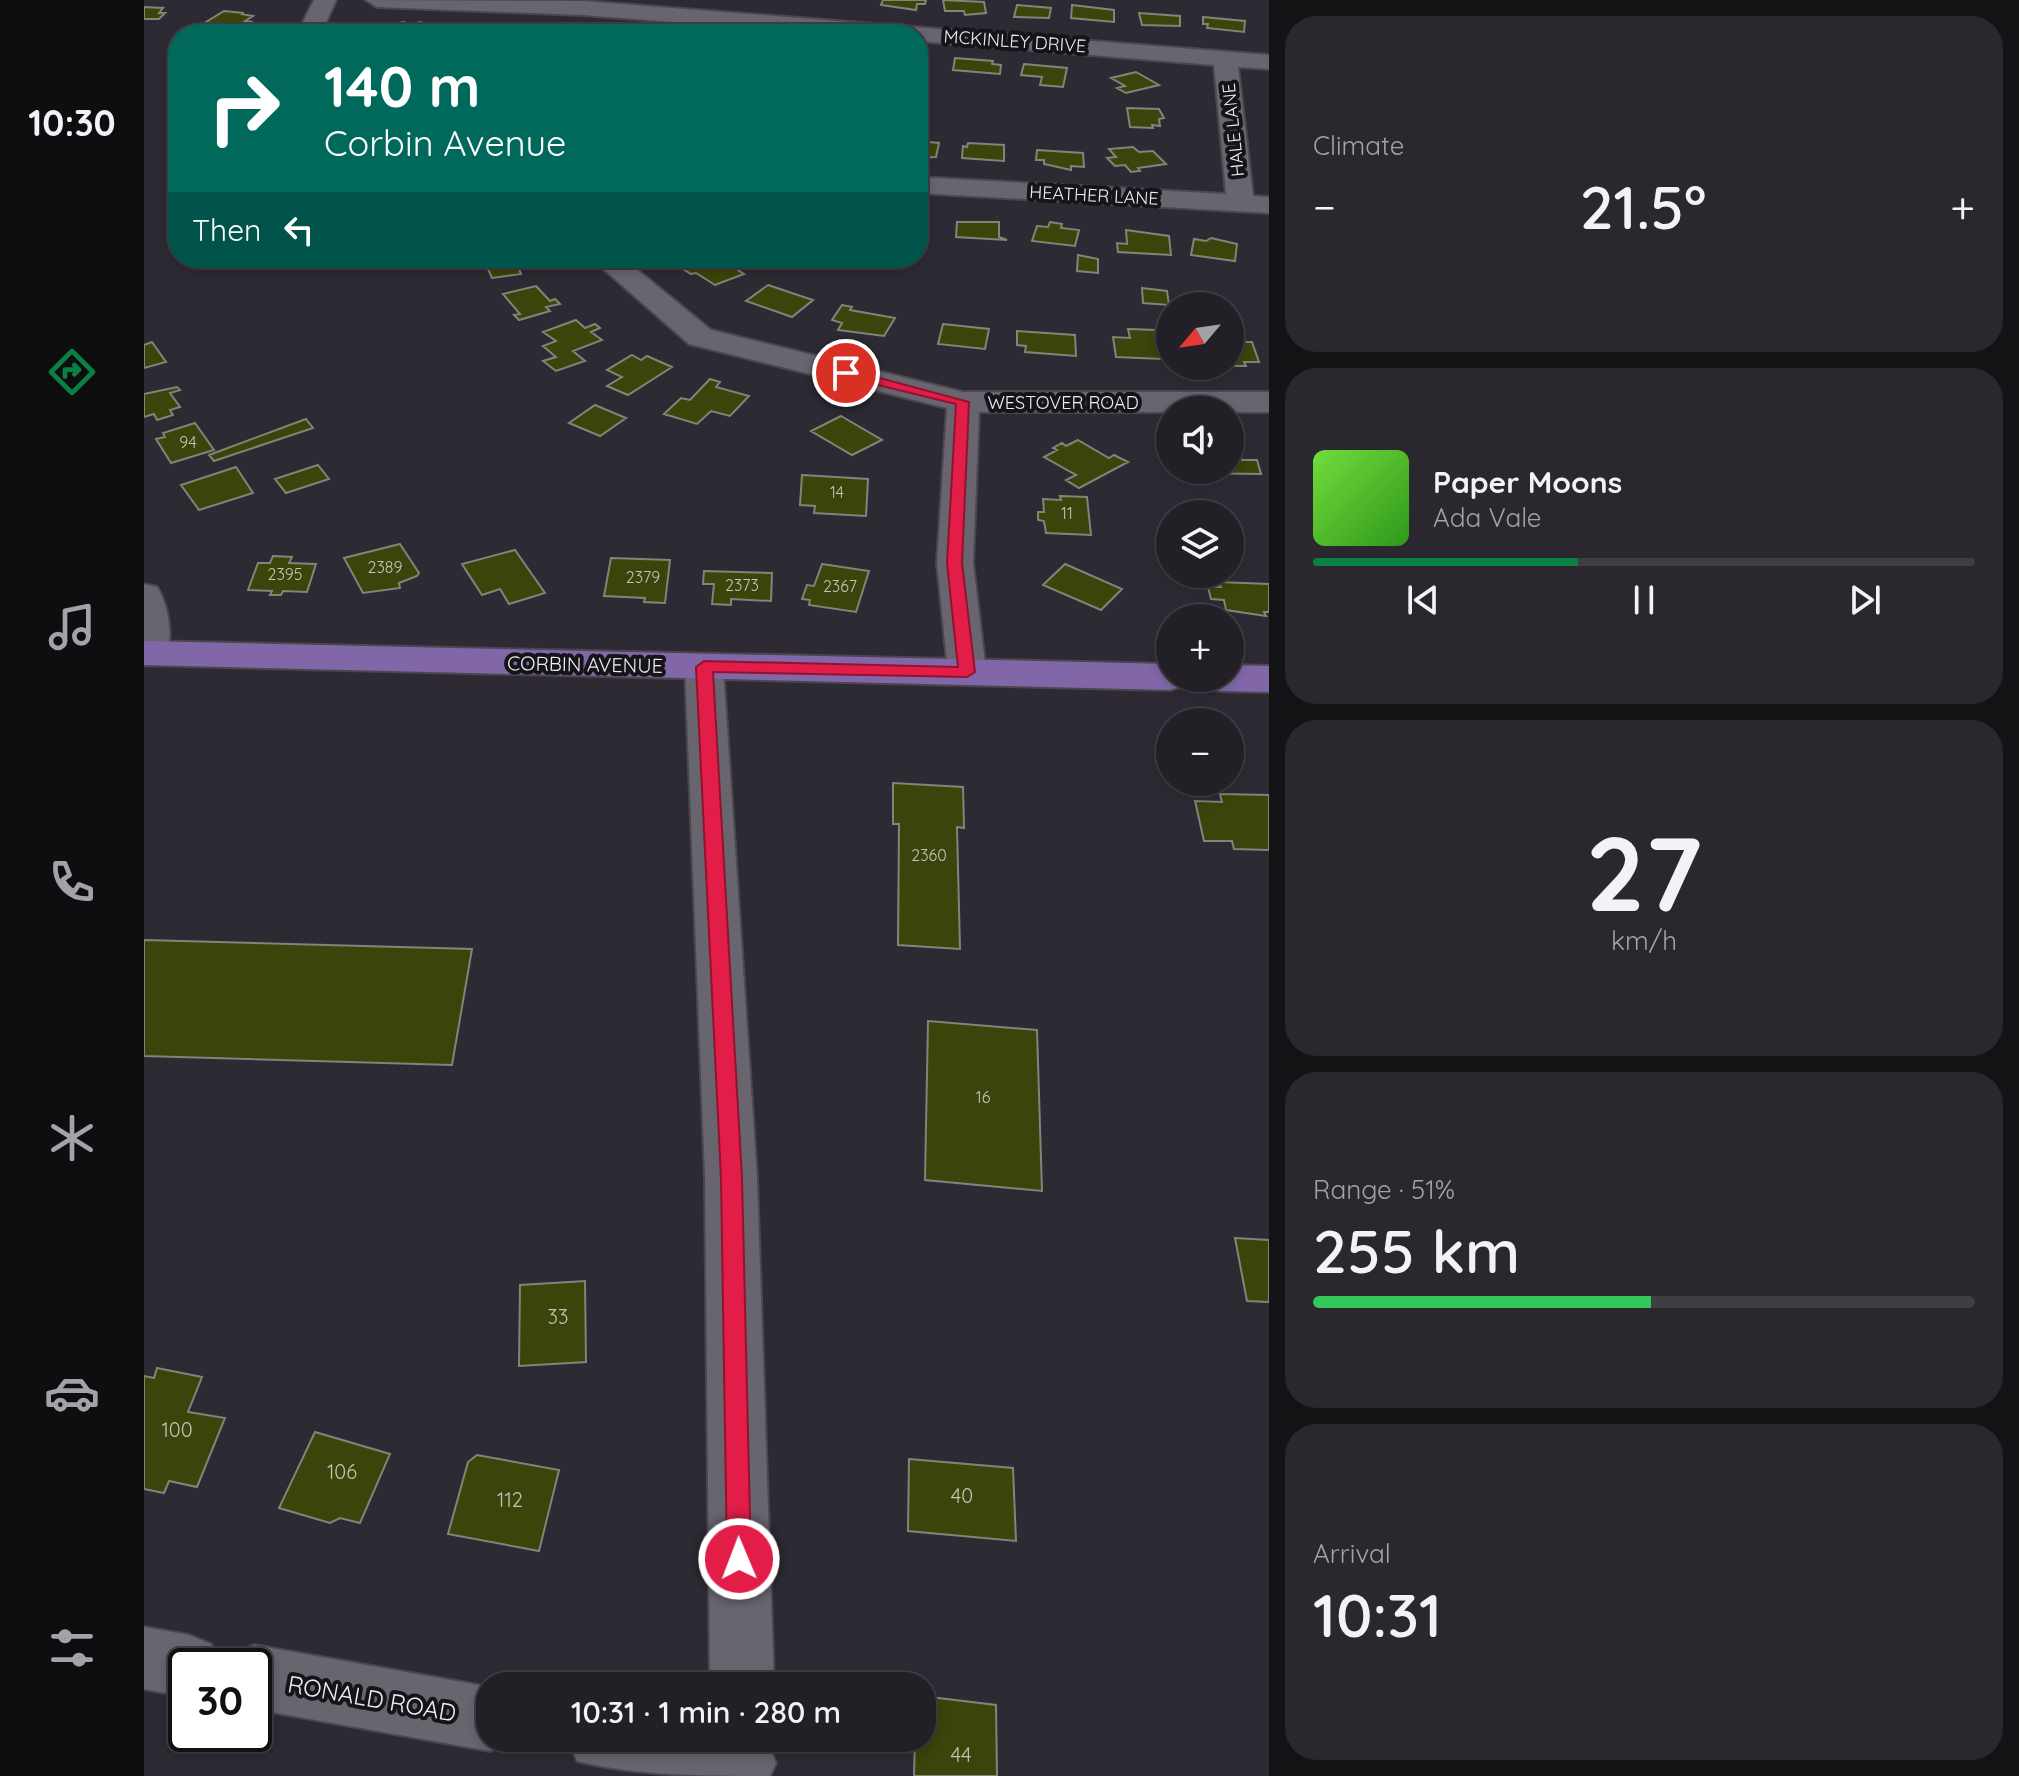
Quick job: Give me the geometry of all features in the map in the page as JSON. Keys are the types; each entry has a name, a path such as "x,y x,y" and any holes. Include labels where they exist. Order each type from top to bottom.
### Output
{"main road":[{"name":"CORBIN AVENUE","path":"147,653 1156,677"},
{"path":"1244,678 1269,679"}],"street":[{"path":"314,24 325,0"},
{"name":"MCKINLEY DRIVE","path":"377,0 585,4 822,24"},
{"name":"MCKINLEY DRIVE","path":"928,33 1269,62"},
{"name":"HALE LANE","path":"1225,58 1240,203"},
{"name":"HEATHER LANE","path":"928,186 1269,205"},
{"name":"WESTOVER ROAD","path":"617,268 700,337 963,402 1269,402"},
{"path":"963,402 955,563 967,672"},
{"path":"144,595 149,615 147,653"},
{"path":"704,667 731,1178 742,1672"},
{"path":"144,1658 168,1662"},
{"name":"RONALD ROAD","path":"272,1680 476,1717"},
{"path":"695,1752 742,1759"}],"building":[{"path":"883,0 926,0 925,4 917,4 916,10 881,5"},
{"path":"943,0 984,2 986,13 965,15 964,11 945,11"},
{"path":"1017,5 1051,8 1049,18 1014,17"},
{"path":"1072,5 1114,10 1114,22 1071,18"},
{"path":"144,7 163,8 159,13 165,13 159,19 144,19"},
{"path":"224,11 253,16 245,21 253,22 245,24 206,22"},
{"path":"1139,13 1180,16 1180,26 1142,25"},
{"path":"1203,17 1245,21 1244,32 1207,28"},
{"path":"955,58 993,61 992,64 1001,65 1000,74 953,70"},
{"path":"1024,64 1067,68 1063,87 1040,85 1042,77 1021,75"},
{"path":"1136,72 1159,85 1126,93 1117,88 1125,86 1111,78"},
{"path":"1127,108 1159,109 1164,118 1159,119 1160,126 1152,125 1153,128 1130,127"},
{"path":"928,142 939,143 936,157 928,157"},
{"path":"968,143 1004,145 1004,161 962,158 963,146 967,147"},
{"path":"1133,147 1139,152 1153,151 1166,164 1131,172 1125,165 1115,166 1107,158 1116,157 1109,149"},
{"path":"1037,150 1083,153 1084,167 1071,166 1071,170 1044,164 1044,160 1036,160"},
{"path":"957,222 999,222 999,237 1007,240 956,237"},
{"path":"1050,222 1062,224 1061,228 1079,230 1075,246 1032,241 1037,226 1048,227"},
{"path":"1126,230 1169,236 1171,255 1118,252 1117,243 1127,244"},
{"path":"1211,238 1237,244 1235,261 1191,255 1194,239 1206,241"},
{"path":"1078,255 1098,259 1098,273 1077,271"},
{"path":"488,268 524,268 519,269 521,274 492,278"},
{"path":"735,268 744,274 715,285 683,269"},
{"path":"768,285 813,300 792,317 746,301"},
{"path":"536,286 550,301 555,299 560,304 546,307 550,311 519,320 514,315 520,314 503,294"},
{"path":"1142,288 1167,291 1156,292 1156,304 1143,303"},
{"path":"842,305 852,307 850,310 895,318 884,336 838,330 842,323 832,320"},
{"path":"576,320 585,328 595,324 600,328 591,332 602,340 573,351 585,361 556,371 543,361 556,357 543,346 556,341 543,332"},
{"path":"943,324 989,329 985,349 938,344"},
{"path":"1128,329 1156,330 1156,359 1116,357 1113,337 1130,338"},
{"path":"1017,331 1075,335 1076,356 1025,352 1026,346 1017,345"},
{"path":"152,342 166,362 144,368 144,345"},
{"path":"1244,342 1252,342 1259,362 1244,362"},
{"path":"632,355 641,360 647,356 672,367 628,395 607,386 622,377 607,370"},
{"path":"710,379 720,382 716,387 749,396 730,416 711,411 697,424 664,414 681,398 690,400"},
{"path":"177,387 180,390 170,393 180,407 170,410 173,415 157,420 154,414 144,417 144,394"},
{"path":"595,405 626,418 600,436 569,423"},
{"path":"841,416 882,440 852,455 811,431"},
{"path":"306,419 313,428 214,461 209,455"},
{"path":"195,423 214,450 171,463 156,439 165,437 163,433"},
{"path":"1078,440 1109,458 1114,455 1128,462 1079,488 1066,480 1076,475 1044,457 1057,450 1053,448 1062,443 1066,446"},
{"path":"1244,460 1257,460 1261,474 1244,474"},
{"path":"318,465 329,479 286,493 275,479"},
{"path":"236,467 253,493 199,510 181,485"},
{"path":"802,475 868,479 866,516 814,513 815,506 800,505"},
{"path":"1060,496 1087,497 1091,535 1046,533 1044,521 1038,520 1038,512 1044,512 1043,499 1061,500"},
{"path":"400,544 419,573 417,576 399,583 400,588 363,593 344,558"},
{"path":"515,550 545,593 509,604 500,589 482,595 462,564"},
{"path":"273,556 292,557 289,563 316,564 307,592 283,591 281,595 270,595 272,591 248,590 258,563 270,563"},
{"path":"611,558 670,560 665,603 644,602 645,598 604,596"},
{"path":"822,564 869,571 856,612 809,605 810,600 802,599 807,585 814,586"},
{"path":"1065,564 1122,589 1101,610 1043,585"},
{"path":"704,571 772,573 771,601 731,599 731,605 712,604 714,584 703,584"},
{"path":"1244,583 1269,584 1269,612 1264,612 1266,616 1244,613 1244,604 1225,604 1224,600 1211,599 1208,588 1244,588"},
{"path":"893,783 963,787 964,828 957,827 960,949 898,945 899,824 893,824"},
{"path":"1269,795 1269,850 1234,849 1232,841 1204,841 1195,801 1222,802 1220,796"},
{"path":"144,940 472,949 452,1065 144,1056"},
{"path":"928,1021 1037,1030 1042,1191 925,1180"},
{"path":"1235,1238 1269,1240 1269,1302 1247,1301"},
{"path":"585,1281 586,1362 519,1366 520,1285"},
{"path":"157,1368 202,1377 188,1412 225,1418 197,1487 169,1481 164,1493 144,1489 144,1376 154,1378"},
{"path":"315,1432 390,1454 360,1523 340,1518 330,1523 279,1508"},
{"path":"477,1455 559,1470 539,1551 448,1534 468,1462"},
{"path":"909,1459 1013,1468 1016,1541 908,1531"},
{"path":"936,1698 996,1705 997,1776 914,1776 915,1752 936,1752"}],"route":[{"path":"739,1559 731,1178 704,667 967,672 955,563 963,402 846,373"}]}
